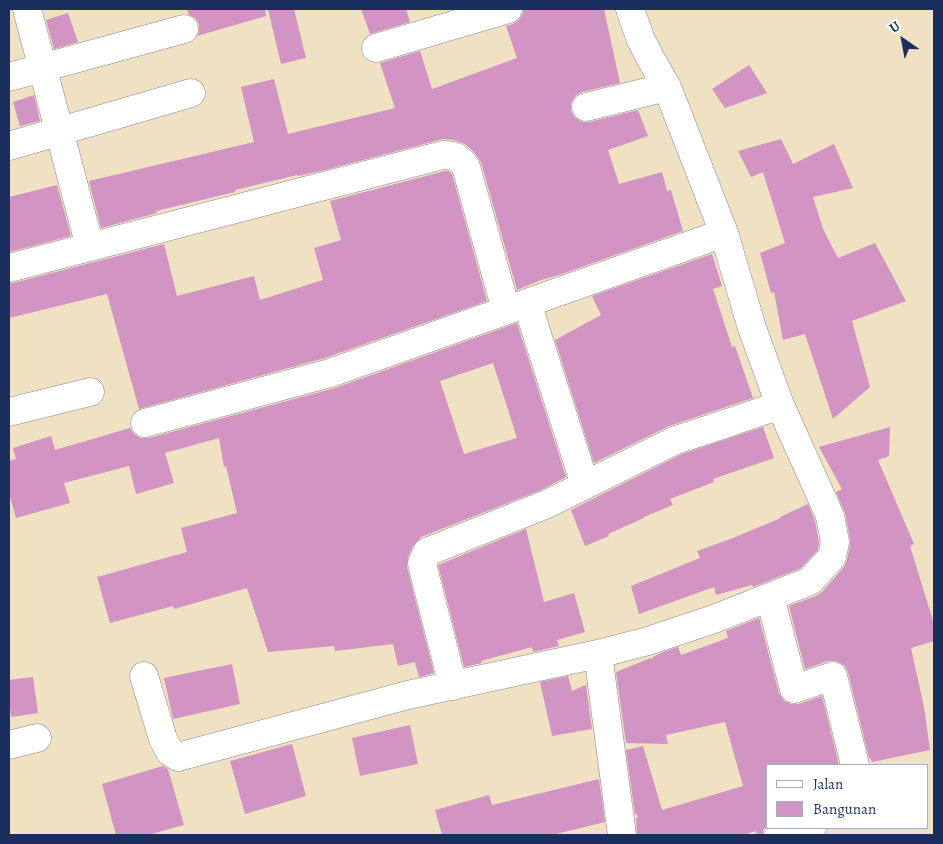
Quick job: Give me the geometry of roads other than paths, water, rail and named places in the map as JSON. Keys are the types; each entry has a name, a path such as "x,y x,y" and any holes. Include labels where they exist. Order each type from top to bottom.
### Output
{"street":[{"path":"27,9 90,247"},
{"path":"376,48 508,9"},
{"path":"144,676 163,739 170,752 178,757 408,695 598,654 648,641 714,619 810,581 832,557 835,542 830,516 780,404 752,328 724,233 668,87 641,40 630,9"},
{"path":"9,77 184,29"},
{"path":"586,107 668,87"},
{"path":"9,146 191,94"},
{"path":"9,268 443,155 452,155 461,159 466,167 585,486"},
{"path":"145,423 330,373 724,233"},
{"path":"9,412 90,392"},
{"path":"453,686 422,563 427,552 547,504 676,440 722,426 780,404"},
{"path":"770,597 794,689 834,676 856,764"},
{"path":"598,654 622,835"},
{"path":"9,745 37,738"},
{"path":"778,835 807,829"}]}
